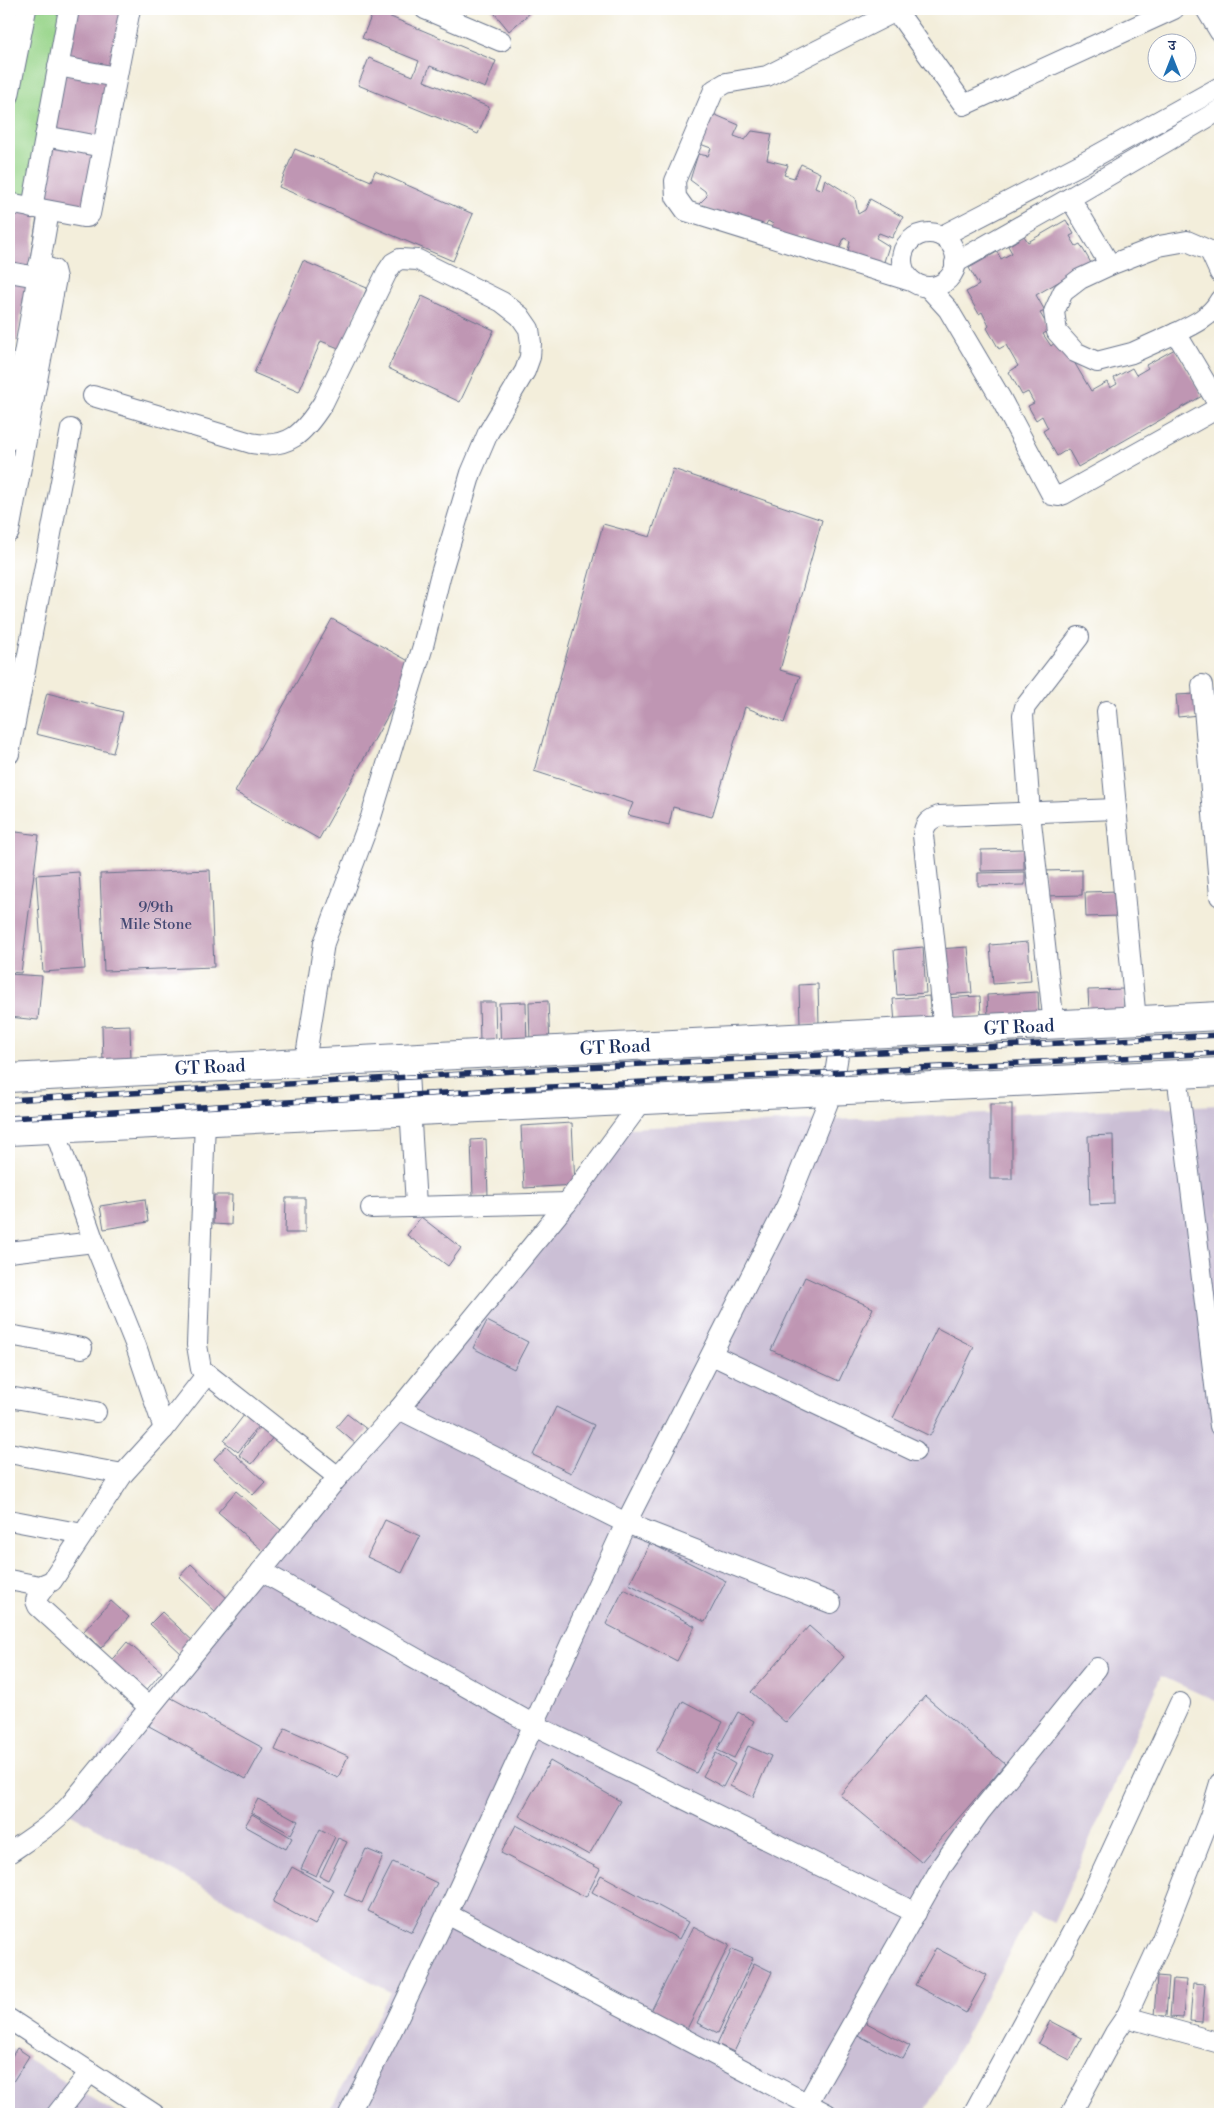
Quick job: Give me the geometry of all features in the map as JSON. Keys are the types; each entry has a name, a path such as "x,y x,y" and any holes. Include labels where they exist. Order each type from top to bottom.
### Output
{"highway":[{"name":"GT Road","path":"9,1078 944,1032 1220,1016"},
{"path":"9,1131 1220,1072"}],"street":[{"path":"9,95 12,58 26,9"},
{"path":"9,440 17,345 38,271 40,209 46,136 69,9"},
{"path":"425,9 501,41"},
{"path":"1174,9 964,105 901,17 892,13 766,76 726,82 714,90 675,181 676,197 686,211 919,284 945,282 951,275 955,263 954,250 942,236 934,233 916,235 909,241 901,257 902,266 919,284 948,309 1000,397 1048,491 1052,495 1064,494 1220,407 1176,333"},
{"path":"1206,9 1220,32"},
{"path":"9,203 88,217 90,214 116,77 125,10"},
{"path":"58,66 116,77"},
{"path":"942,236 1085,162 1220,87"},
{"path":"955,263 1220,110"},
{"path":"46,136 103,147"},
{"path":"1070,198 1110,265"},
{"path":"1220,273 1210,251 1187,241 1160,246 1110,265 1080,279 1063,292 1054,312 1057,332 1075,352 1097,362 1132,353 1192,325 1215,310 1220,300"},
{"path":"93,396 251,443 272,445 293,439 311,422 323,403 386,272 393,263 400,259 418,260 502,302 520,316 529,329 530,357 525,371 488,433 471,473 440,578 423,646 371,817 324,943 305,1062"},
{"path":"9,272 54,270 56,278 9,532"},
{"path":"9,754 71,429"},
{"path":"1054,1025 1030,813 1023,727 1025,706 1079,637"},
{"path":"1202,685 1220,896"},
{"path":"1106,710 1136,1021"},
{"path":"944,1032 923,835 925,825 930,819 939,816 1116,809"},
{"path":"350,2114 447,1914 626,1523 787,1205 832,1092 841,1037"},
{"path":"407,1057 412,1111 416,1206"},
{"path":"1177,1074 1220,1426"},
{"path":"9,1853 58,1819 338,1477 398,1409 567,1203 642,1101"},
{"path":"205,1120 197,1345 201,1369 338,1477"},
{"path":"54,1128 94,1242 136,1346 164,1429"},
{"path":"371,1208 567,1203"},
{"path":"9,1252 94,1242"},
{"path":"9,1335 82,1348"},
{"path":"712,1355 915,1451"},
{"path":"149,1707 38,1606 36,1602 37,1597 46,1585 52,1581 123,1474 164,1429 207,1374"},
{"path":"9,1397 96,1412"},
{"path":"398,1409 626,1523 831,1603"},
{"path":"9,1453 123,1474"},
{"path":"9,1520 83,1534"},
{"path":"261,1571 534,1725 916,1913"},
{"path":"9,1580 34,1585 46,1585"},
{"path":"807,2104 943,1864 963,1835 1097,1668"},
{"path":"973,2114 1086,1907 1180,1703"},
{"path":"1071,2114 1115,2033 1126,2017 1162,1938 1210,1816 1220,1783"},
{"path":"447,1914 827,2114"},
{"path":"1126,2017 1220,2043"},
{"path":"9,2019 154,2114"},
{"path":"57,2114 90,2072"}],"shaded area":[{"path":"1220,1105 1220,1703 1161,1676 1054,1922 1031,1912 924,2114 328,2114 390,1992 57,1806 628,1128"},
{"path":"9,2047 117,2114 9,2114"}],"green space":[{"path":"32,9 64,9 28,199 9,196 9,132"}],"building":[{"path":"9,9 19,9 9,55"},
{"path":"74,9 98,9 121,13 111,74 64,66"},
{"path":"491,9 529,9 531,12 509,31"},
{"path":"374,10 496,61 485,88 430,66 424,81 489,107 478,134 358,85 369,58 413,76 419,61 362,38"},
{"path":"62,73 107,81 97,141 51,133"},
{"path":"711,113 739,125 734,136 745,140 752,131 772,134 767,160 788,165 784,175 794,178 801,164 820,173 815,187 822,190 825,179 855,198 858,214 865,210 870,199 903,217 892,238 879,233 876,238 889,246 881,271 847,256 850,241 844,238 838,253 802,242 805,237 798,235 792,241 771,233 773,224 768,221 761,233 740,222 741,216 738,214 734,221 698,205 707,196 705,191 690,180 698,154 708,156 711,148 700,144"},
{"path":"52,146 95,153 84,214 41,206"},
{"path":"295,149 371,181 375,171 473,214 453,261 279,187"},
{"path":"9,206 38,211 28,272 9,269"},
{"path":"1066,220 1074,234 1070,236 1076,246 1080,244 1091,263 1036,295 1045,311 1040,313 1050,330 1043,334 1051,346 1056,342 1067,350 1091,391 1107,382 1110,388 1117,384 1114,378 1132,368 1136,375 1148,368 1146,365 1175,349 1202,396 1078,467 1068,449 1057,456 1043,431 1048,428 1042,416 1036,420 1028,406 1034,403 1028,392 1022,395 1009,372 1018,366 1006,345 999,349 987,328 989,326 982,312 979,314 966,292 979,285 969,268 997,252 1001,259 1012,253 1008,246 1024,236 1028,242"},
{"path":"303,261 367,288 341,349 321,341 299,392 254,373"},
{"path":"9,278 27,281 17,341 9,339"},
{"path":"422,296 494,330 460,402 388,368"},
{"path":"673,469 822,520 780,670 800,676 784,723 745,707 712,817 673,807 669,825 628,815 633,803 534,771 603,524 650,537"},
{"path":"332,619 416,665 319,839 235,792"},
{"path":"47,693 123,712 113,753 36,734"},
{"path":"1197,694 1199,715 1178,717 1176,695"},
{"path":"1214,740 1220,740 1220,752 1215,752"},
{"path":"1217,755 1220,755 1220,770 1218,770"},
{"path":"9,831 39,835 21,973 9,972"},
{"path":"1024,849 1024,870 981,871 981,850"},
{"path":"210,870 214,967 104,971 100,874"},
{"path":"1082,870 1082,895 1044,896 1044,871"},
{"path":"79,872 85,969 43,972 36,875"},
{"path":"1025,872 1025,885 978,886 978,873"},
{"path":"1119,891 1119,916 1086,917 1085,892"},
{"path":"1028,942 1031,981 993,984 990,945"},
{"path":"923,947 926,993 897,995 894,950"},
{"path":"968,947 972,993 941,995 938,949"},
{"path":"9,974 42,976 38,1020 9,1017"},
{"path":"818,984 819,1024 800,1024 799,985"},
{"path":"1124,989 1124,1011 1089,1012 1088,990"},
{"path":"1038,992 1039,1014 988,1017 987,995"},
{"path":"929,996 931,1020 895,1023 893,999"},
{"path":"980,996 981,1015 944,1018 943,998"},
{"path":"548,1001 550,1045 530,1046 529,1002"},
{"path":"479,1002 495,1002 496,1042 480,1042"},
{"path":"526,1002 527,1050 501,1051 499,1003"},
{"path":"130,1025 131,1061 103,1062 102,1026"},
{"path":"990,1104 1012,1104 1012,1179 990,1179"},
{"path":"572,1123 575,1185 524,1188 521,1126"},
{"path":"1113,1135 1114,1204 1090,1205 1088,1136"},
{"path":"486,1139 488,1196 473,1196 471,1140"},
{"path":"214,1195 232,1195 231,1225 213,1224"},
{"path":"286,1198 305,1198 305,1233 285,1233"},
{"path":"145,1199 148,1222 104,1229 100,1206"},
{"path":"421,1217 461,1248 448,1266 407,1235"},
{"path":"805,1277 873,1308 839,1381 771,1350"},
{"path":"487,1321 528,1342 514,1369 473,1348"},
{"path":"937,1328 974,1347 930,1436 893,1418"},
{"path":"556,1407 594,1425 571,1473 533,1455"},
{"path":"248,1410 262,1421 238,1452 224,1441"},
{"path":"347,1414 368,1430 356,1444 336,1427"},
{"path":"263,1422 277,1432 252,1464 239,1455"},
{"path":"226,1446 265,1482 253,1495 214,1459"},
{"path":"236,1491 288,1536 270,1557 218,1512"},
{"path":"385,1520 420,1536 402,1573 367,1557"},
{"path":"650,1543 726,1581 705,1622 629,1584"},
{"path":"191,1564 230,1601 218,1614 179,1577"},
{"path":"624,1589 695,1626 677,1661 606,1624"},
{"path":"111,1601 129,1617 101,1648 83,1632"},
{"path":"162,1612 195,1643 183,1655 150,1624"},
{"path":"809,1626 844,1657 786,1723 751,1692"},
{"path":"127,1642 162,1672 143,1694 108,1664"},
{"path":"166,1695 263,1748 246,1779 149,1726"},
{"path":"925,1696 1005,1764 921,1862 840,1795"},
{"path":"683,1701 723,1722 696,1773 656,1752"},
{"path":"738,1712 754,1721 734,1758 717,1750"},
{"path":"285,1728 348,1756 338,1778 275,1750"},
{"path":"748,1746 771,1756 753,1797 730,1786"},
{"path":"716,1753 735,1764 723,1787 703,1776"},
{"path":"550,1761 620,1801 589,1855 519,1816"},
{"path":"258,1799 298,1821 291,1834 251,1812"},
{"path":"252,1814 292,1838 286,1849 245,1826"},
{"path":"516,1825 600,1869 586,1897 501,1853"},
{"path":"320,1829 335,1837 316,1876 301,1869"},
{"path":"338,1838 347,1842 328,1880 320,1876"},
{"path":"366,1849 383,1856 362,1903 344,1895"},
{"path":"393,1862 437,1883 412,1932 368,1911"},
{"path":"292,1867 334,1890 315,1925 273,1902"},
{"path":"601,1875 688,1922 679,1939 592,1892"},
{"path":"693,1927 729,1945 687,2029 651,2011"},
{"path":"936,1948 987,1975 966,2013 915,1985"},
{"path":"732,1949 753,1958 718,2033 697,2023"},
{"path":"754,1963 772,1972 734,2052 717,2044"},
{"path":"1157,1976 1169,1977 1166,2016 1154,2016"},
{"path":"1173,1979 1186,1980 1183,2018 1170,2017"},
{"path":"1193,1983 1205,1984 1202,2022 1190,2021"},
{"path":"1050,2021 1082,2038 1070,2060 1038,2043"},
{"path":"865,2022 910,2046 903,2059 858,2035"},
{"path":"17,2048 29,2056 9,2088 9,2061"}],"railway":[{"path":"9,1100 603,1066 1220,1035"},
{"path":"9,1118 604,1084 1220,1053"}]}
